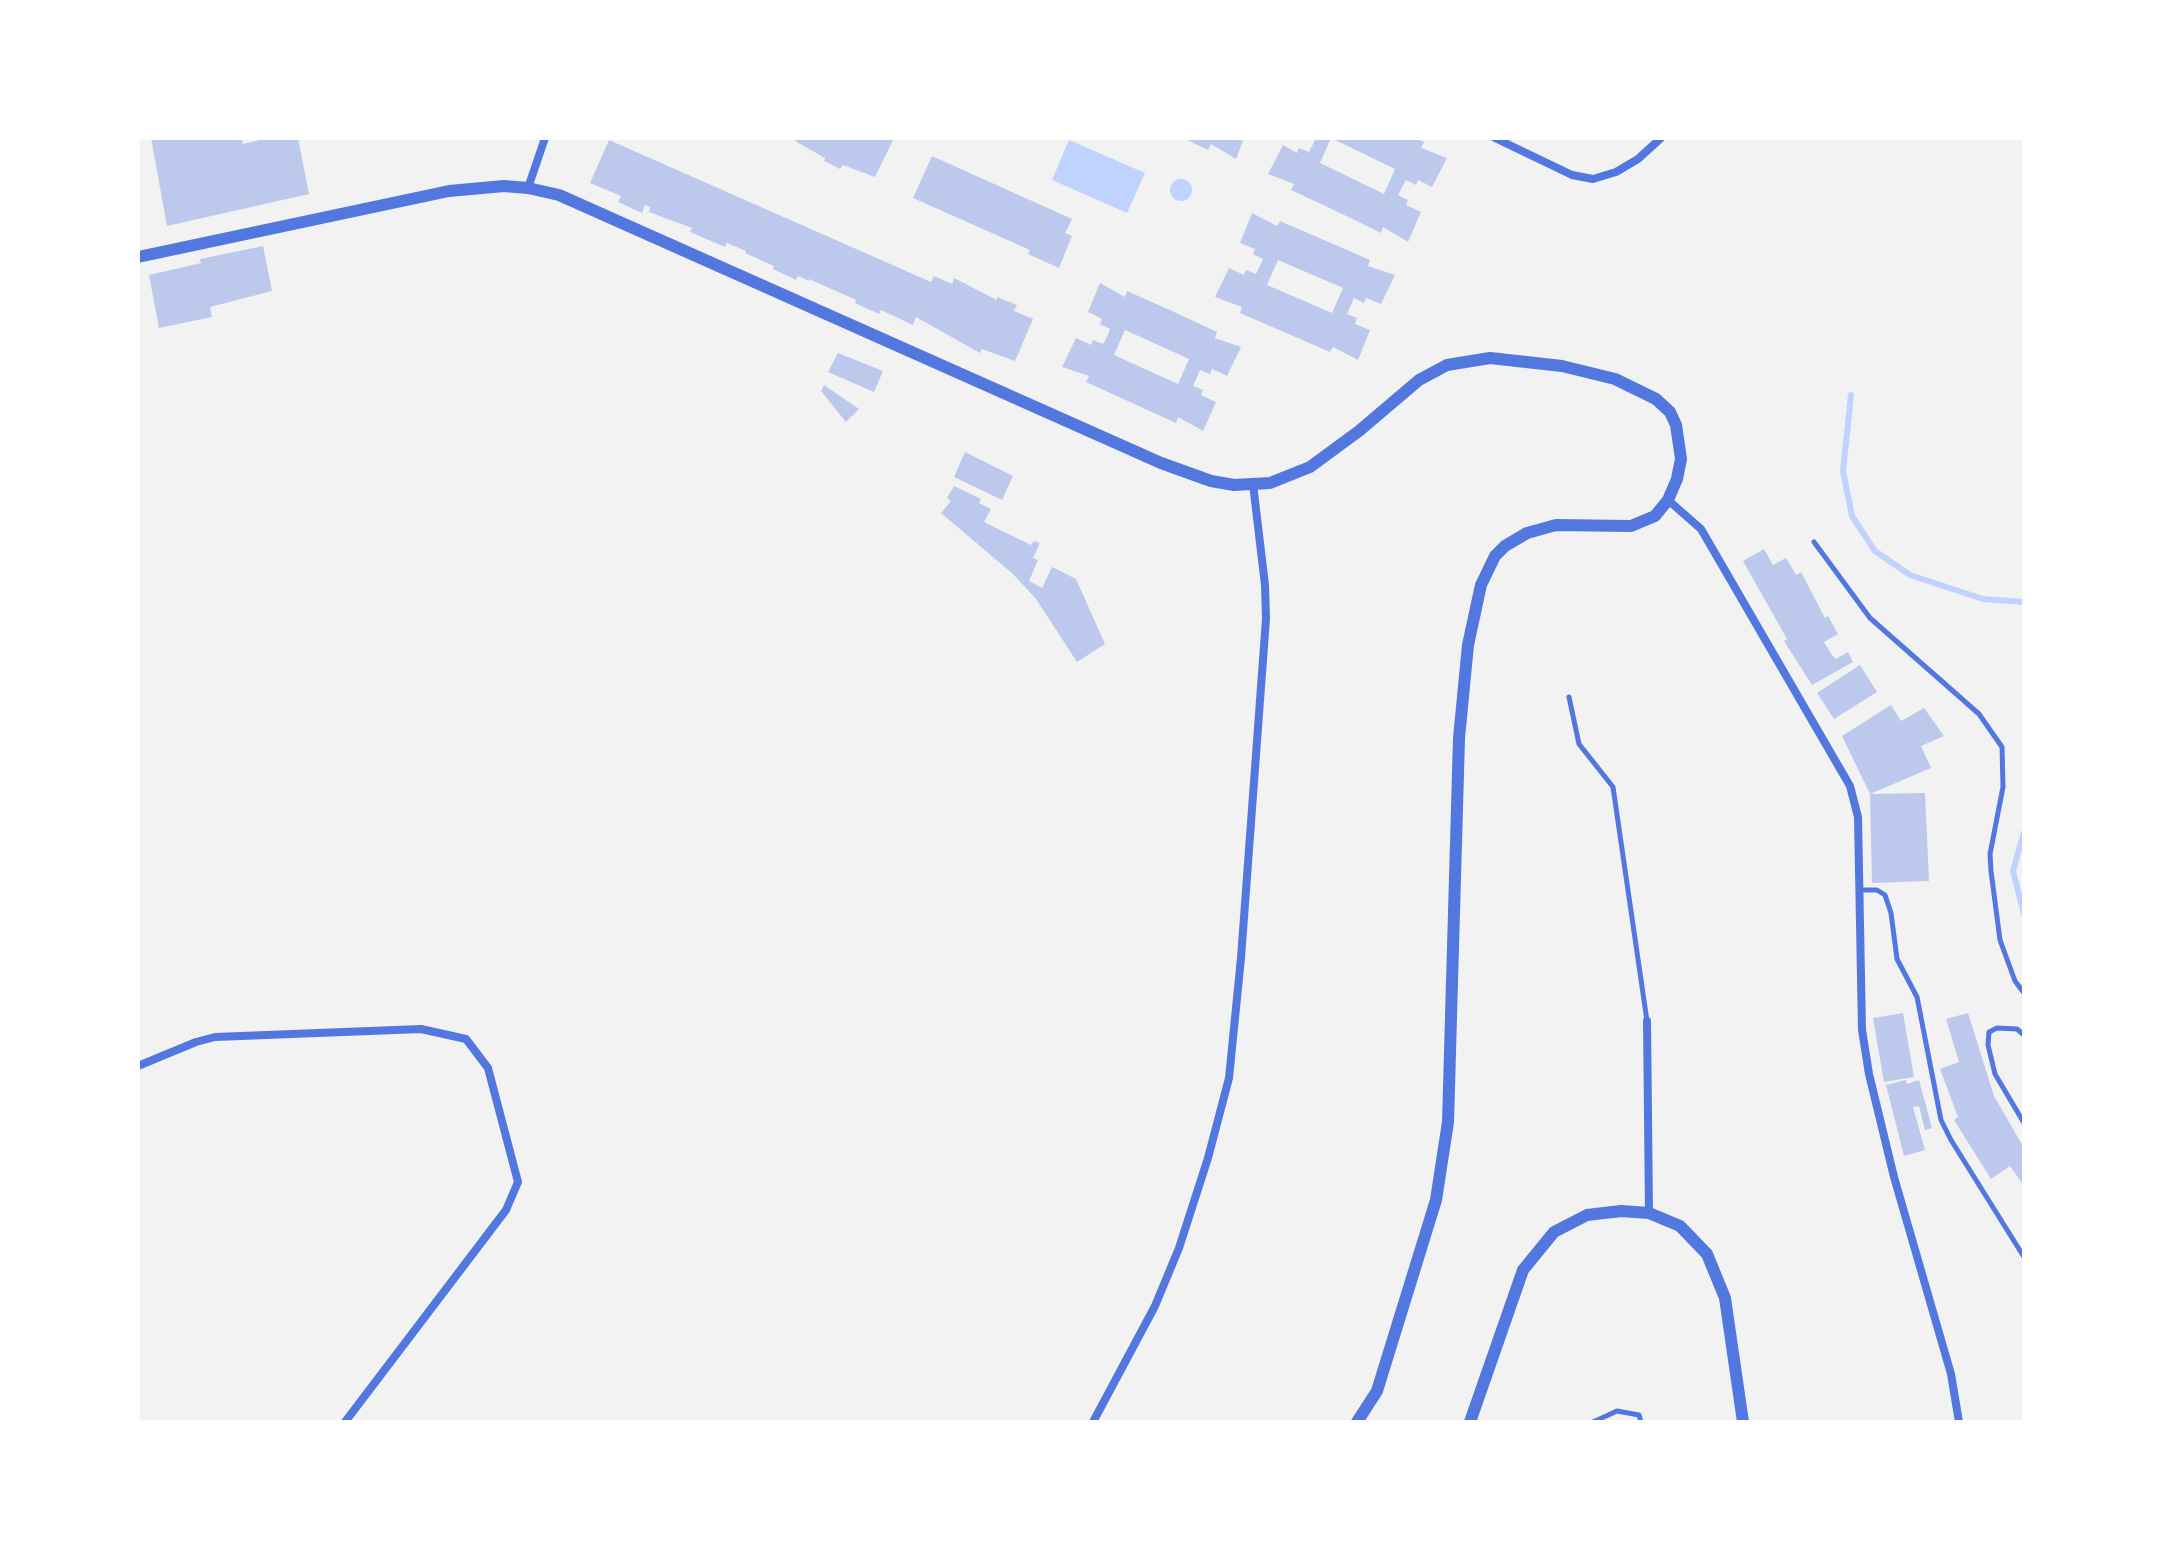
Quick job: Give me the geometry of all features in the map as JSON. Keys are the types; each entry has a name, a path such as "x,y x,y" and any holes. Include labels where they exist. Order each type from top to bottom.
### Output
{"street":[{"path":"528,188 545,138"},
{"path":"1495,138 1572,175 1593,179 1616,172 1638,159 1661,138"},
{"path":"138,257 449,191 504,186 528,188 559,195 1161,463 1211,481 1253,484 1283,479 1310,467 1435,371 1447,365 1490,358 1562,366 1602,375 1637,388 1670,412 1680,440 1681,459 1668,500 1655,516 1631,526 1556,525 1527,533 1495,556 1481,585 1468,645 1459,738 1446,1137 1436,1200 1377,1391 1357,1422"},
{"path":"1093,1422 1148,1320 1179,1248 1208,1158 1229,1078 1266,619 1253,484"},
{"path":"1668,500 1701,529 1850,786 1858,817 1862,1030 1869,1074 1894,1177 1951,1374 1959,1422"},
{"path":"1647,1021 1649,1213"},
{"path":"138,1066 215,1037 421,1029 466,1039 488,1068 518,1182 506,1210 345,1422"},
{"path":"1470,1422 1523,1270 1554,1232 1587,1215 1621,1211 1649,1213 1680,1226 1707,1254 1725,1298 1743,1422"}],"lane":[{"path":"1814,542 1870,618 1979,714 2002,747 2003,787 1990,854 1991,871 2000,940 2015,981 2024,993"},
{"path":"1569,697 1579,744 1613,787 1647,1021"},
{"path":"1859,890 1877,890 1885,895 1891,913 1897,959 1917,997 1941,1120 2024,1257"},
{"path":"2024,1035 2017,1029 1997,1028 1989,1032 1988,1045 1995,1074 2024,1123"},
{"path":"1593,1422 1617,1411 1639,1415 1641,1422"}],"water":[{"path":"1069,140 1145,173 1127,213 1052,180"},
{"path":"1181,179 1189,182 1192,190 1189,198 1181,201 1173,198 1170,190 1173,182"}],"building":[{"path":"151,138 242,138 243,144 268,138 298,138 309,194 167,226"},
{"path":"797,138 894,138 875,177 843,165 840,169 824,161 825,158 795,141"},
{"path":"1183,138 1244,138 1236,159 1211,144 1208,150"},
{"path":"1316,138 1331,138 1415,138 1424,142 1421,148 1447,158 1432,187 1418,180 1416,185 1406,180 1398,195 1408,200 1406,205 1421,212 1408,242 1383,227 1381,233 1291,190 1294,184 1268,174 1283,145 1297,153 1299,148 1309,152","holes":["1331,138 1395,169 1384,194 1320,163"]},
{"path":"609,140 931,282 934,276 952,284 954,278 997,300 997,297 1017,305 1014,311 1033,319 1015,361 982,349 980,353 916,317 913,325 881,310 879,314 809,279 798,276 796,280 746,251 727,243 725,247 690,232 692,228 649,212 650,207 645,205 642,213 618,202 621,196 590,183"},
{"path":"932,156 1072,219 1065,233 1072,236 1059,268 1028,254 1030,250 913,198"},
{"path":"1252,213 1277,226 1280,221 1370,260 1368,266 1395,275 1381,304 1366,298 1364,303 1354,298 1347,314 1357,318 1355,324 1370,330 1358,360 1333,347 1330,352 1240,313 1242,307 1215,297 1229,268 1244,275 1246,270 1256,274 1263,259 1253,254 1255,249 1240,243","holes":["1278,260 1343,288 1332,313 1267,285"]},
{"path":"263,246 272,291 210,307 212,317 159,328 149,275 201,263 200,259"},
{"path":"1100,283 1125,297 1127,291 1172,311 1217,332 1215,338 1241,347 1227,376 1212,369 1210,374 1200,370 1193,386 1203,390 1201,395 1216,402 1203,431 1178,417 1176,423 1086,382 1089,376 1062,367 1076,338 1091,345 1093,340 1103,344 1107,337 1110,329 1100,324 1102,319 1088,312","holes":["1125,330 1189,359 1178,384 1114,355"]},
{"path":"838,353 883,371 874,392 828,372"},
{"path":"824,385 859,409 846,422 821,391"},
{"path":"965,452 1013,476 1002,500 954,477"},
{"path":"954,486 981,499 979,503 991,509 984,522 1031,545 1034,541 1040,543 1033,558 1038,560 1029,581 1042,588 1052,567 1076,579 1105,644 1077,662 1036,599 1013,574 941,513 951,501 947,498"},
{"path":"1764,549 1773,565 1786,558 1796,575 1801,572 1825,618 1828,616 1838,634 1824,642 1836,659 1848,652 1853,662 1812,685 1784,641 1787,639 1743,561"},
{"path":"1860,665 1877,692 1834,719 1817,693"},
{"path":"1891,705 1901,721 1924,708 1944,736 1921,746 1931,768 1870,794 1842,736"},
{"path":"1925,793 1929,881 1872,883 1870,794"},
{"path":"1903,1013 1914,1077 1884,1082 1873,1018"},
{"path":"1968,1013 1994,1096 2024,1148 2024,1186 2010,1166 1991,1179 1954,1120 1958,1117 1940,1069 1959,1062 1946,1019"},
{"path":"1906,1080 1907,1084 1919,1080 1932,1128 1925,1130 1919,1106 1913,1107 1925,1150 1904,1156 1886,1085"}],"waterway":[{"path":"1851,395 1843,471 1852,516 1875,551 1910,575 1983,599 2024,602"},
{"path":"2024,832 2013,871 2024,914"}]}
